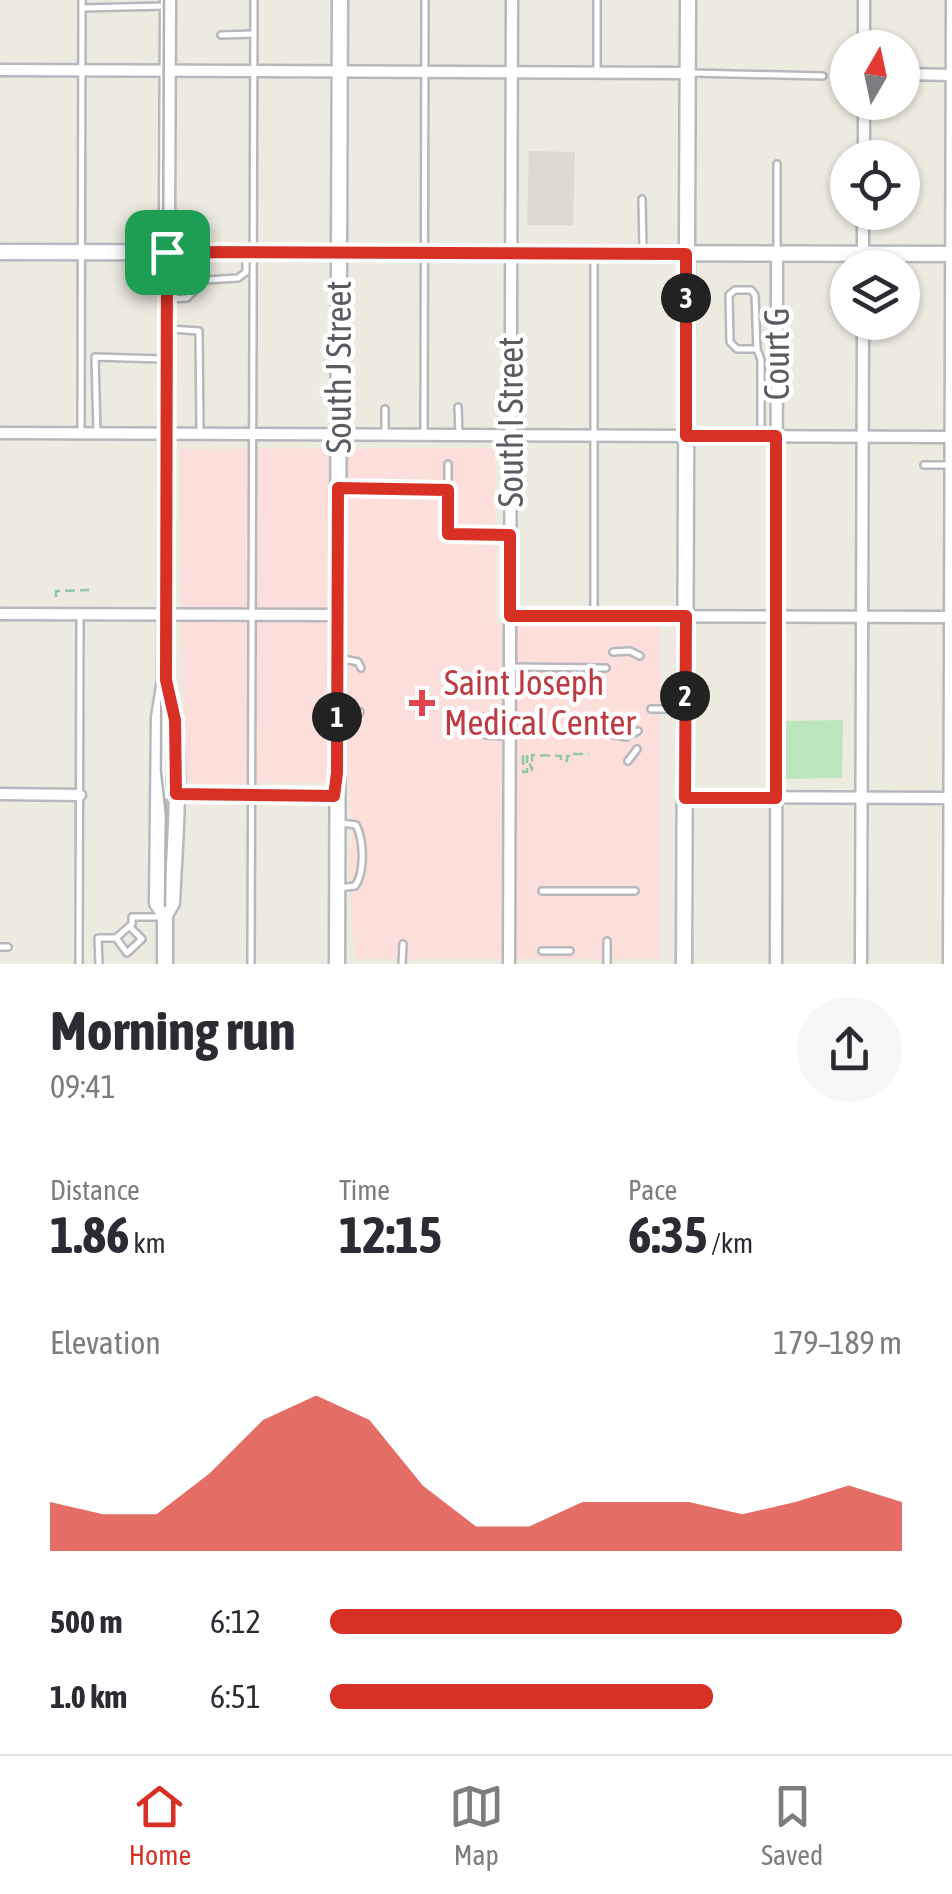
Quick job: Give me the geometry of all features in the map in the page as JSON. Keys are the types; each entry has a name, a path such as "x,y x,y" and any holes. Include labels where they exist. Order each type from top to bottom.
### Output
{"main road":[{"name":"South J Street","path":"337,773 340,0"},
{"path":"684,964 688,0"},
{"path":"165,964 165,916 158,903 158,794 159,717 166,680 168,3"},
{"path":"0,252 777,254 830,258"},
{"path":"920,256 951,254"},
{"path":"165,916 172,903 176,794 175,720 166,680"},
{"path":"337,773 337,817"},
{"path":"336,964 337,773"}],"street":[{"name":"South I Street","path":"510,964 512,0"},
{"path":"864,0 864,30"},
{"path":"948,964 952,0"},
{"path":"0,70 687,74"},
{"path":"920,74 952,75"},
{"name":"Court G","path":"776,964 777,254"},
{"path":"860,964 863,340"},
{"path":"0,433 951,436"},
{"path":"0,614 338,615"},
{"path":"510,616 951,617"},
{"path":"0,794 80,795"},
{"path":"158,794 334,796"},
{"path":"685,798 951,798"}],"lane":[{"path":"252,964 250,615 254,434 249,252 254,0"},
{"path":"424,434 428,304 424,253 425,0"},
{"path":"597,0 597,73"},
{"path":"80,433 82,4 168,3"},
{"path":"221,35 254,34"},
{"path":"687,74 824,76"},
{"name":"Court G","path":"777,254 778,164"},
{"path":"642,199 643,254"},
{"path":"167,299 187,298 205,280 238,278 246,272 249,252"},
{"path":"594,254 594,616"},
{"path":"757,348 736,349 730,342 729,296 735,290 751,290 755,296 757,348 762,360 760,436"},
{"path":"167,328 199,331 200,434"},
{"path":"97,433 96,358 167,358"},
{"path":"458,407 459,435"},
{"path":"385,409 385,434"},
{"path":"448,464 448,534 510,535"},
{"path":"924,465 950,465"},
{"path":"338,488 448,490"},
{"path":"79,964 80,614"},
{"path":"614,652 630,651 640,656"},
{"path":"337,658 358,662 361,668"},
{"path":"486,681 510,672 606,668"},
{"path":"651,709 685,709"},
{"path":"337,723 356,718 360,712"},
{"path":"614,735 626,737 638,731"},
{"path":"486,736 510,736"},
{"path":"628,760 637,749"},
{"path":"336,889 355,886 360,880 361,835 356,825 337,817"},
{"path":"542,891 634,890"},
{"path":"99,964 98,938 121,936 132,917 165,916"},
{"path":"121,936 127,953 142,939 130,926"},
{"path":"607,942 607,964"},
{"path":"402,964 403,944"},
{"path":"542,951 570,951"}],"path":[{"path":"56,598 56,592 89,590"},
{"path":"522,755 522,772 526,772 527,756 532,770 532,755 561,756 561,760 567,761 567,756 573,754 589,754"}],"shaded area":[{"path":"529,151 575,152 573,225 527,225"},
{"name":"Saint Joseph Medical Center","path":"495,448 495,624 660,627 657,959 355,959 348,782 199,784 184,778 180,449"}],"green space":[{"path":"843,720 842,778 779,779 780,721"}],"tram line":[{"path":"164,0 161,771 166,815 165,906"}],"place":[{"name":"Saint Joseph Medical Center","path":"422,703"}],"route":[{"path":"167,252 686,254 686,436 776,436 776,798 685,798 686,616 510,616 510,535 448,534 448,490 338,488 334,796 176,794 175,720 166,680 167,252"}]}
